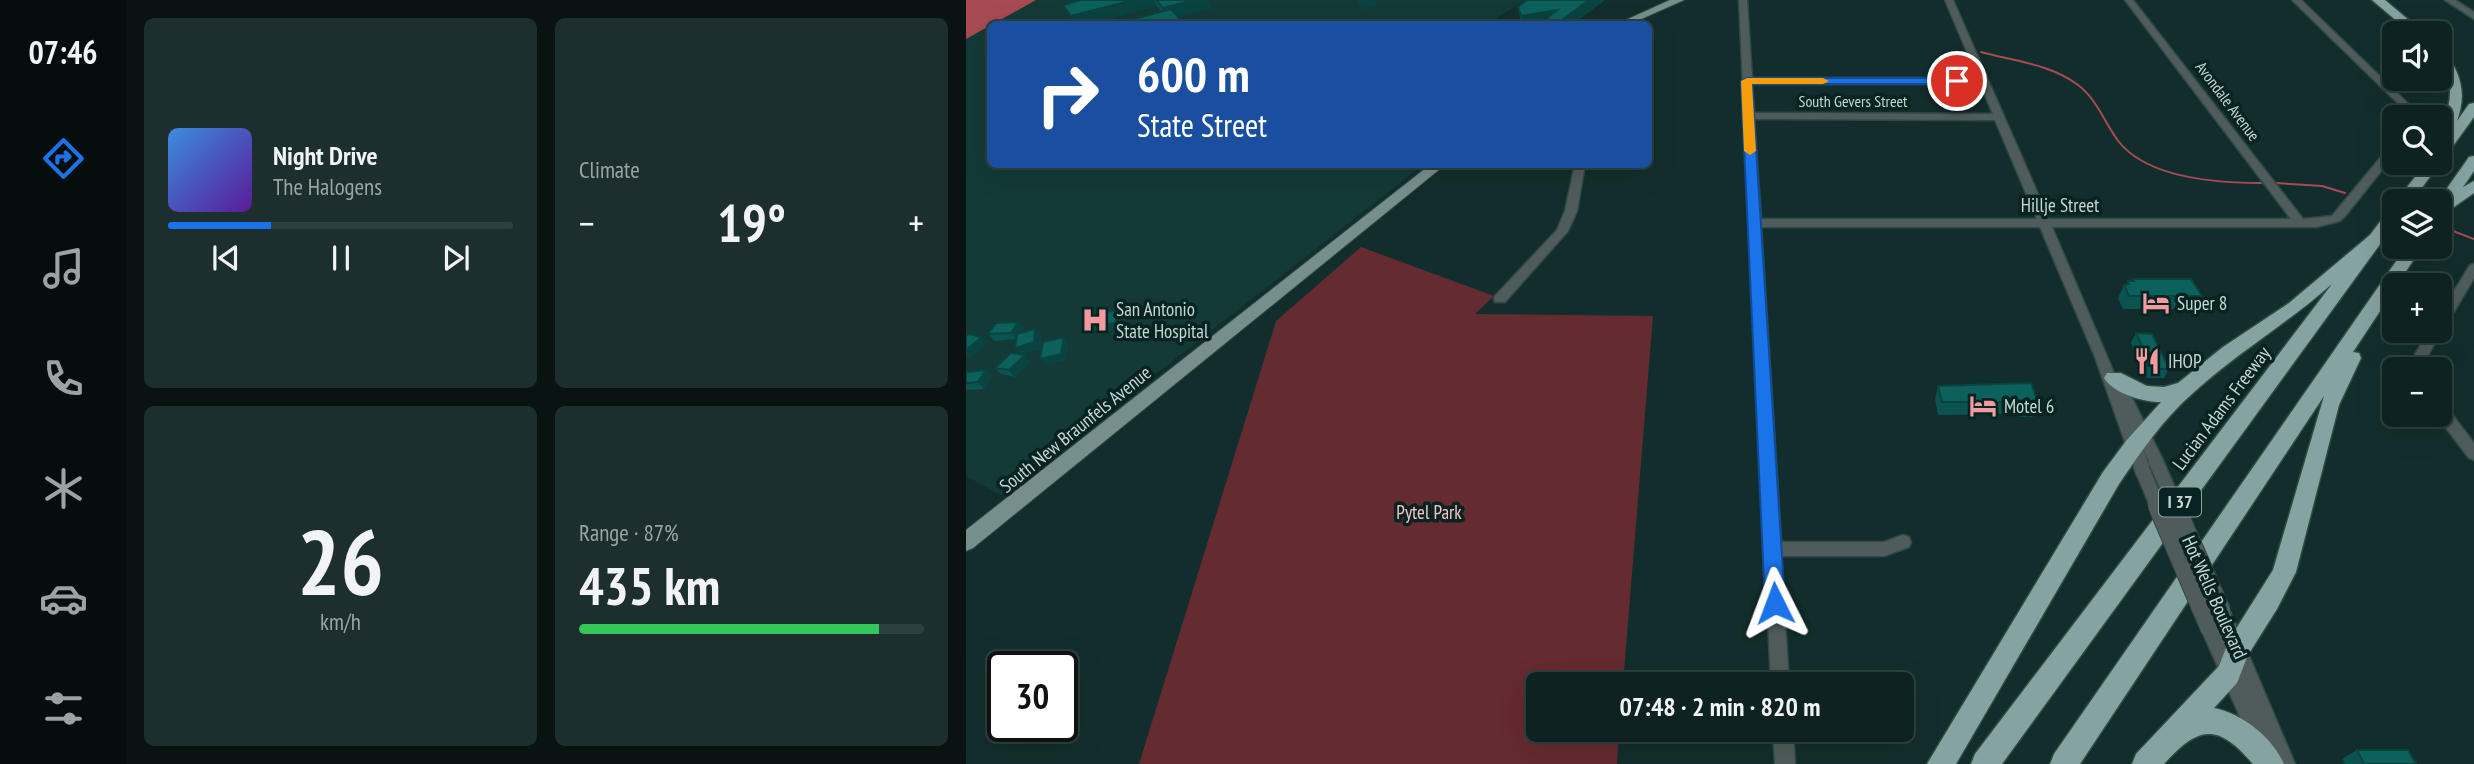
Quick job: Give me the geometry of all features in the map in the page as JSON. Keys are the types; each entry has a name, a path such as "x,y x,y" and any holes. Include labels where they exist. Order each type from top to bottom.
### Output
{"highway":[{"path":"2378,0 2403,21"},
{"path":"2452,69 2458,86 2452,110"},
{"path":"2452,137 2474,107"},
{"path":"2452,192 2474,160"},
{"path":"2452,202 2474,186"},
{"name":"Lucian Adams Freeway","path":"1985,764 2382,230"},
{"path":"1941,764 2110,478 2139,440 2184,388 2295,307 2375,239"},
{"name":"I 37","path":"2064,764 2382,296"},
{"path":"2146,764 2228,674 2238,648 2269,601 2284,572 2329,405 2382,300"},
{"path":"2114,378 2151,395 2164,396 2184,388"},
{"path":"2170,736 2201,721 2220,722 2238,731 2257,747 2271,764"}],"main road":[{"path":"1629,21 1679,0"},
{"name":"South New Braunfels Avenue","path":"966,542 1435,168"}],"street":[{"path":"1743,0 1779,672"},
{"name":"Hot Wells Boulevard","path":"1949,0 2139,440"},
{"name":"Avondale Avenue","path":"2129,0 2299,222"},
{"path":"2296,0 2405,105"},
{"path":"2449,0 2474,16"},
{"path":"1747,81 1983,81"},
{"name":"South Gevers Street","path":"1749,116 2000,117"},
{"name":"Hillje Street","path":"1754,223 2299,222 2336,219 2382,162"},
{"path":"1500,299 1562,231 1571,211 1579,168"},
{"path":"2452,304 2474,268"},
{"name":"Hot Wells Boulevard","path":"2102,357 2114,378 2151,469 2228,674 2271,764"},
{"path":"2452,425 2474,454"},
{"name":"Hot Wells Boulevard","path":"2151,469 2221,610 2286,764"},
{"path":"1772,550 1884,549 1903,542"},
{"path":"1784,742 1785,764"}],"shaded area":[{"name":"San Antonio State Hospital","path":"966,0 1524,0 1492,21 987,21 987,168 1419,168 1001,495 966,476"},
{"path":"966,0 1036,0 998,21 987,21 987,27 966,39"}],"green space":[{"name":"Pytel Park","path":"1361,247 1494,296 1475,314 1653,316 1624,672 1526,672 1526,742 1618,742 1617,764 1139,764 1276,321"}],"building":[{"path":"1081,0 1133,0 1071,16 1063,5"},
{"path":"1156,0 1193,0 1163,8"},
{"path":"1527,0 1589,0 1560,21 1546,19 1557,10 1521,16 1518,7"},
{"path":"1171,9 1182,21 1127,21"},
{"path":"2133,279 2191,279 2202,296 2129,296 2124,285 2129,284 2128,281 2134,281"},
{"path":"1120,310 1115,323 1092,326 1097,313"},
{"path":"1018,322 1011,333 988,334 996,323"},
{"path":"1035,329 1034,342 1015,348 1017,334"},
{"path":"2136,333 2152,334 2169,369 2153,369"},
{"path":"968,334 982,337 966,350 966,336"},
{"path":"1064,337 1061,354 1040,359 1043,342"},
{"path":"1011,353 1025,355 1009,370 995,368"},
{"path":"986,370 978,382 966,383 966,372"},
{"path":"2031,383 2039,405 2024,405 2023,402 1942,402 1938,386"},
{"path":"2357,750 2408,750 2416,764 2364,764"}],"waterway":[{"path":"1981,52 2056,72 2078,85 2096,104 2119,142 2148,164 2205,180 2261,183"},
{"path":"2276,183 2322,186 2345,193"},
{"path":"2452,231 2474,239"}],"slow traffic":[{"path":"1750,151 1747,81 1823,81"}],"place":[{"name":"Super 8","path":"2156,303"},
{"name":"San Antonio State Hospital","path":"1095,320"},
{"name":"IHOP","path":"2147,361"},
{"name":"Motel 6","path":"1983,406"}],"route":[{"path":"1775,603 1747,81 1957,81"}]}
